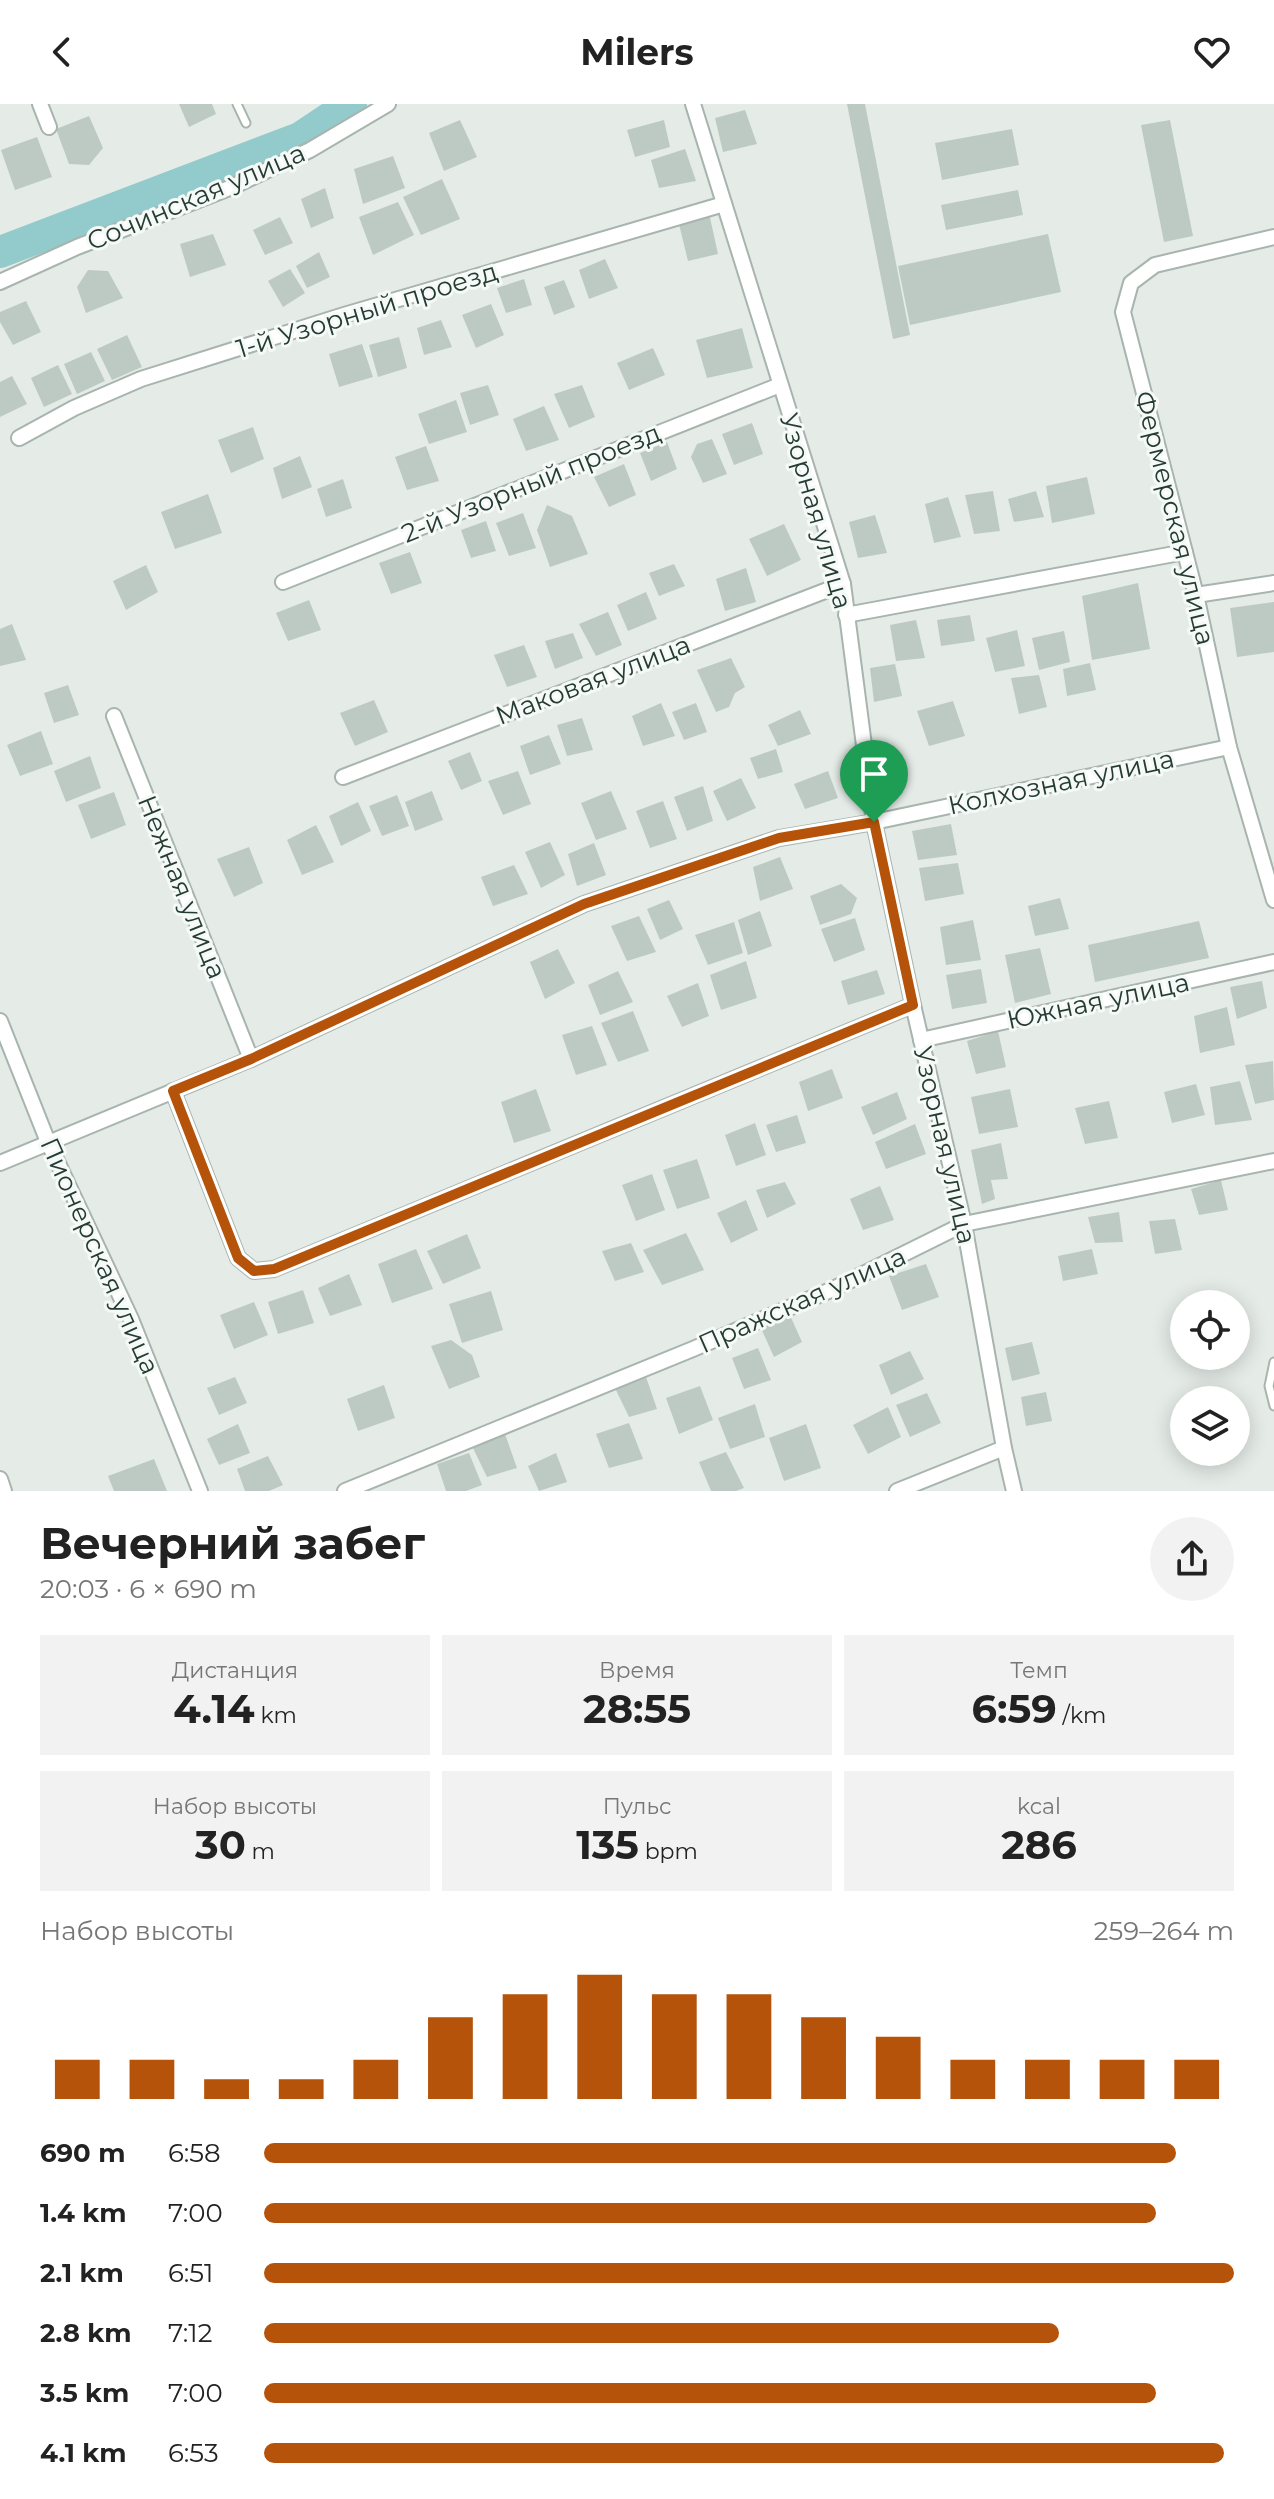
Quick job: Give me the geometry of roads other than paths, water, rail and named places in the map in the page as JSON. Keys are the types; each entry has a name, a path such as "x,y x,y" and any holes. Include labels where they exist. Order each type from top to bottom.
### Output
{"street":[{"path":"40,104 49,127"},
{"name":"Сочинская улица","path":"0,282 77,247 232,187 310,150 388,104"},
{"name":"Узорная улица","path":"693,104 843,584 874,822 964,1224 1014,1491"},
{"name":"1-й Узорный проезд","path":"19,438 74,408 141,379 344,315 724,204"},
{"name":"Фермерская улица","path":"1274,237 1155,265 1131,283 1123,312 1196,595 1229,747 1274,900"},
{"name":"2-й Узорный проезд","path":"283,582 780,385"},
{"path":"846,615 1185,552"},
{"path":"1196,595 1274,583"},
{"name":"Маковая улица","path":"343,777 843,584"},
{"name":"Нежная улица","path":"114,716 251,1059"},
{"name":"Колхозная улица","path":"0,1163 251,1059 584,904 779,838 874,822 1229,747"},
{"name":"Южная улица","path":"921,1040 1274,962"},
{"path":"173,1091 238,1258 254,1271 274,1269 913,1005"},
{"name":"Пионерская улица","path":"0,1021 48,1142 131,1319 200,1491"},
{"name":"Пражская улица","path":"345,1491 833,1289 964,1224 1274,1161"},
{"path":"897,1491 1004,1448"},
{"path":"0,1479 4,1491"}],"lane":[{"path":"237,104 246,123"},
{"path":"1274,1362 1269,1386 1274,1406"}],"waterway":[{"path":"0,252 300,138 351,104"}]}
